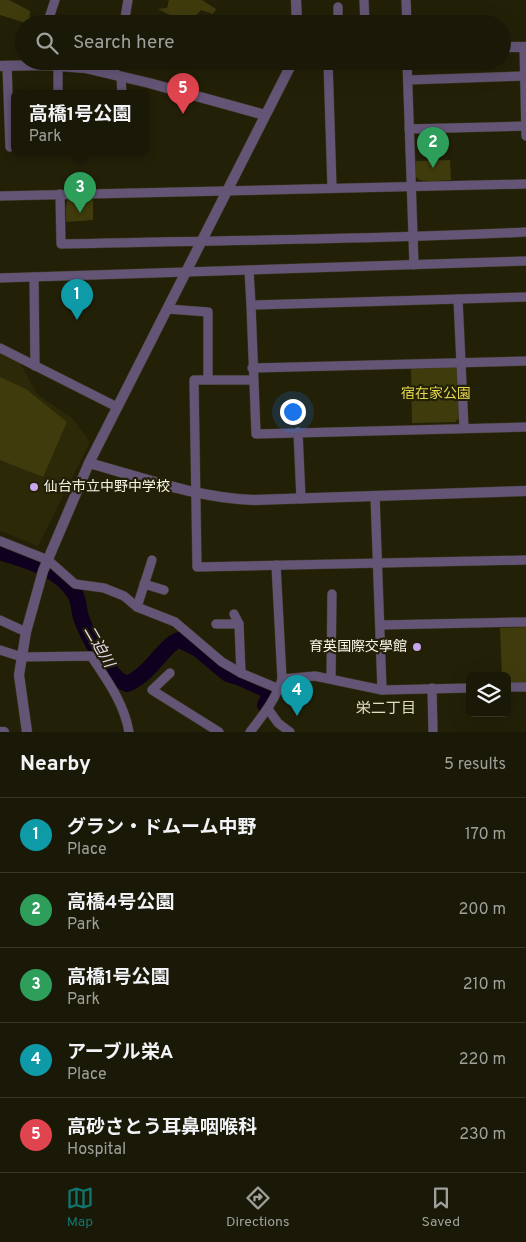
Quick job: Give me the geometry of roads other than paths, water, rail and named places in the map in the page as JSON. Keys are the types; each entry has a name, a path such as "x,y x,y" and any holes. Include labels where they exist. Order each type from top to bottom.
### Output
{"street":[{"path":"50,15 56,0"},
{"path":"126,15 128,0"},
{"path":"296,0 296,15"},
{"path":"364,0 365,15"},
{"path":"406,0 407,15"},
{"path":"338,7 338,15"},
{"path":"511,48 525,47 526,136"},
{"path":"3,66 10,147"},
{"path":"52,70 57,90"},
{"path":"94,70 265,115"},
{"path":"117,70 121,90"},
{"path":"27,732 19,675 26,632 37,587 46,564 88,463 288,70"},
{"path":"328,70 332,188"},
{"path":"407,70 414,265"},
{"path":"408,80 524,76"},
{"path":"409,129 526,126"},
{"path":"0,196 526,184"},
{"path":"60,194 61,244 202,240 413,238 526,232"},
{"path":"0,278 526,261"},
{"path":"249,270 256,434 526,427"},
{"path":"34,277 35,366"},
{"path":"251,305 526,297"},
{"path":"458,299 464,428"},
{"path":"168,308 208,312 208,380"},
{"path":"0,348 117,407"},
{"path":"252,368 526,361"},
{"path":"253,380 194,380 197,567 526,560"},
{"path":"298,432 301,499"},
{"path":"88,463 195,492 235,499 301,499 526,491"},
{"path":"376,496 382,690"},
{"path":"0,540 46,564 75,584 104,588 124,596 137,607 175,622 222,662 241,673 279,689"},
{"path":"137,607 152,560"},
{"path":"250,732 268,709 279,689 282,679 276,565"},
{"path":"144,584 164,590"},
{"path":"332,594 332,679"},
{"path":"234,614 239,624 241,673"},
{"path":"0,620 26,632"},
{"path":"380,625 526,622"},
{"path":"216,624 239,624"},
{"path":"0,650 22,657 90,656 113,688 126,719 129,732"},
{"path":"170,673 152,690 219,732"},
{"path":"282,679 315,676 382,690 466,688"},
{"path":"511,687 526,687"},
{"path":"432,688 433,732"},
{"path":"268,709 278,723 290,732"}],"waterway":[{"name":"二迫川","path":"0,552 42,567 68,585 77,597 81,617 94,646 107,666 120,680 127,684 135,680 163,652 180,640 198,649 228,674 267,690 270,695 265,705"}],"place":[{"name":"高砂さとう耳鼻咽喉科","path":"183,114"},
{"name":"高橋4号公園","path":"433,168"},
{"name":"高橋1号公園","path":"80,213"},
{"name":"グラン・ドムーム中野","path":"77,320"},
{"name":"仙台市立中野中学校","path":"34,487"},
{"name":"育英国際交學館","path":"417,647"},
{"name":"アーブル栄A","path":"297,716"}],"district":[{"name":"栄二丁目","path":"386,709"}],"park label":[{"name":"宿在家公園","path":"436,394"}]}
